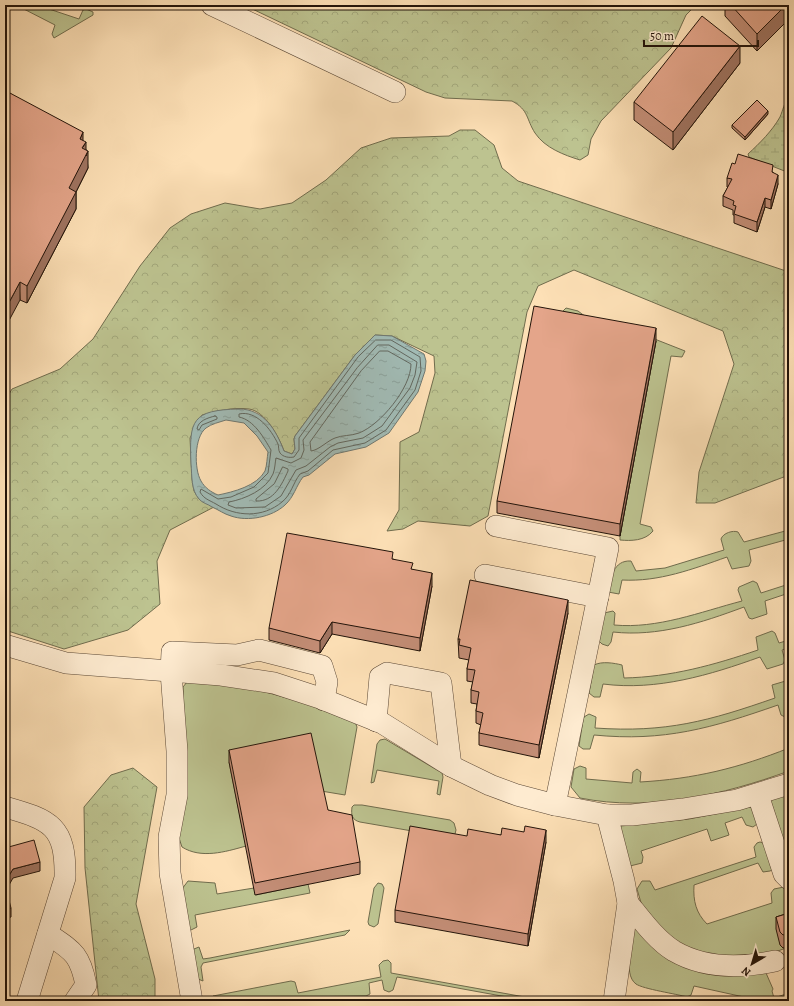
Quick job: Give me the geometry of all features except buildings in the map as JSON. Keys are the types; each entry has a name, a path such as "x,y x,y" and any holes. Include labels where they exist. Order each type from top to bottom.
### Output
{"lane":[{"path":"212,5 395,92"},
{"path":"496,526 608,548 555,805"},
{"path":"485,575 598,597"},
{"path":"5,645 66,663 221,675 274,683 324,700 376,721 431,752 451,766 490,785 517,795 555,805 607,815 632,815 683,809 758,795 789,784"},
{"path":"192,1001 170,873 169,837 177,795 178,751 171,672 172,652 237,655 259,650 322,666 327,682 324,700"},
{"path":"376,721 380,677 386,673 441,683 451,766"},
{"path":"758,795 784,874 789,879"},
{"path":"5,807 45,821 58,832 63,844 66,858 65,878 27,1001"},
{"path":"607,815 624,881 628,903 614,1001"},
{"path":"628,903 648,928 674,951 693,960 731,966 756,965 776,961"},
{"path":"48,934 70,949 82,964 86,985 75,1001"}],"green space":[{"path":"16,5 37,5 79,19 83,10 86,9 93,12 93,15 54,38 52,34 55,25"},
{"path":"244,5 696,5 686,15 671,48 601,121 591,139 588,155 580,160 561,153 544,143 535,133 522,108 512,101 445,98 426,92"},
{"path":"789,97 789,196 787,193 787,172 749,157 748,154 773,127 780,117"},
{"path":"460,130 475,130 494,145 502,168 518,181 789,272 789,475 715,503 696,503 699,472 734,364 723,331 574,270 538,286 527,312 488,516 470,526 418,521 403,529 387,531 399,510 400,442 419,432 435,373 434,356 392,336 375,335 355,355 295,436 295,449 292,454 284,451 279,439 266,419 255,411 249,409 231,409 202,415 190,438 192,479 194,491 199,499 214,507 170,530 157,561 160,604 128,630 64,649 5,630 5,401 12,389 60,369 93,339 140,266 170,228 191,214 225,203 260,209 292,203 326,180 361,148 391,138 449,136"},
{"path":"566,308 578,311 586,317 560,323 563,311"},
{"path":"614,323 685,351 682,357 671,356 640,524 651,527 653,531 642,539 633,540 620,540 620,536 656,341"},
{"path":"789,530 789,539 749,550 751,561 749,566 732,569 727,557 663,577 622,580 619,594 608,592 614,571 620,563 625,561 631,561 636,571 665,568 724,550 721,539 728,532 738,532 744,542"},
{"path":"753,581 757,583 761,593 789,584 789,593 765,601 767,614 752,619 749,618 744,607 696,623 663,631 630,633 613,632 611,642 608,646 602,644 598,640 604,613 613,611 615,613 614,625 630,626 679,619 742,601 738,590 739,587"},
{"path":"772,631 775,633 779,643 789,640 789,648 782,650 785,660 783,664 767,669 760,657 722,670 683,680 623,686 603,684 600,697 594,697 589,693 594,665 608,663 622,665 624,678 675,673 725,661 758,650 756,637"},
{"path":"789,680 789,716 785,717 781,715 778,705 709,726 666,735 619,737 594,735 590,749 583,749 579,746 583,720 584,717 589,714 596,717 595,728 644,729 687,724 729,713 775,698 772,685"},
{"path":"187,682 251,688 327,709 355,722 357,727 345,795 321,791 229,762 246,846 222,852 205,854 189,851 182,847 178,835 183,687"},
{"path":"385,739 442,773 443,777 440,795 437,794 439,781 377,770 374,782 371,783 377,744 380,740"},
{"path":"789,748 789,771 764,780 712,794 686,799 633,803 606,802 580,798 571,787 574,769 580,766 586,768 586,779 632,783 633,772 637,769 641,772 640,782 679,778 734,767"},
{"path":"133,768 157,787 136,904 155,979 155,1001 99,1001 85,868 84,807 111,775"},
{"path":"789,793 789,866 769,801"},
{"path":"354,805 362,805 450,820 454,823 456,830 455,834 447,837 360,822 355,820 353,817 352,807"},
{"path":"750,807 752,808 757,824 753,827 746,825 742,817 725,823 729,835 711,841 707,829 641,851 643,857 642,863 630,866 619,829 621,826 689,819"},
{"path":"760,842 764,843 772,870 763,872 758,863 694,885 696,906 700,916 707,924 772,903 771,893 774,889 789,886 789,925 783,948 786,948 767,955 714,958 675,943 642,906 637,889 642,881 650,881 655,890 756,857 754,847"},
{"path":"188,881 215,883 217,894 254,888 256,895 308,884 310,893 195,915 197,927 191,930 189,929 182,889"},
{"path":"378,883 382,884 384,888 378,924 374,927 369,925 368,922 374,888"},
{"path":"636,923 644,935 766,973 773,989 772,991 774,998 789,993 789,1001 762,1001 694,986 691,995 687,997 653,990 636,984 632,979 629,964"},
{"path":"350,930 345,935 203,963 201,967 203,981 198,979 191,953 194,949 199,947 203,959 210,958"},
{"path":"388,960 391,963 391,973 547,1001 529,1001 397,977 393,990 389,992 384,990 382,980 369,983 370,994 366,996 216,998 213,996 291,981 295,982 298,993 381,977 379,965 383,961"}],"water":[{"path":"375,335 392,336 424,354 426,361 425,371 418,392 389,433 366,447 335,454 309,475 303,477 291,499 273,513 260,517 238,518 226,514 200,500 193,487 191,464 191,437 197,420 203,415 211,412 239,409 248,410 262,417 268,422 273,428 284,451 292,454 295,449 295,436 355,355","holes":["226,420 244,423 257,436 268,452 265,471 256,481 244,488 218,495 206,488 199,476 196,461 199,438 202,432 210,425"]}]}
